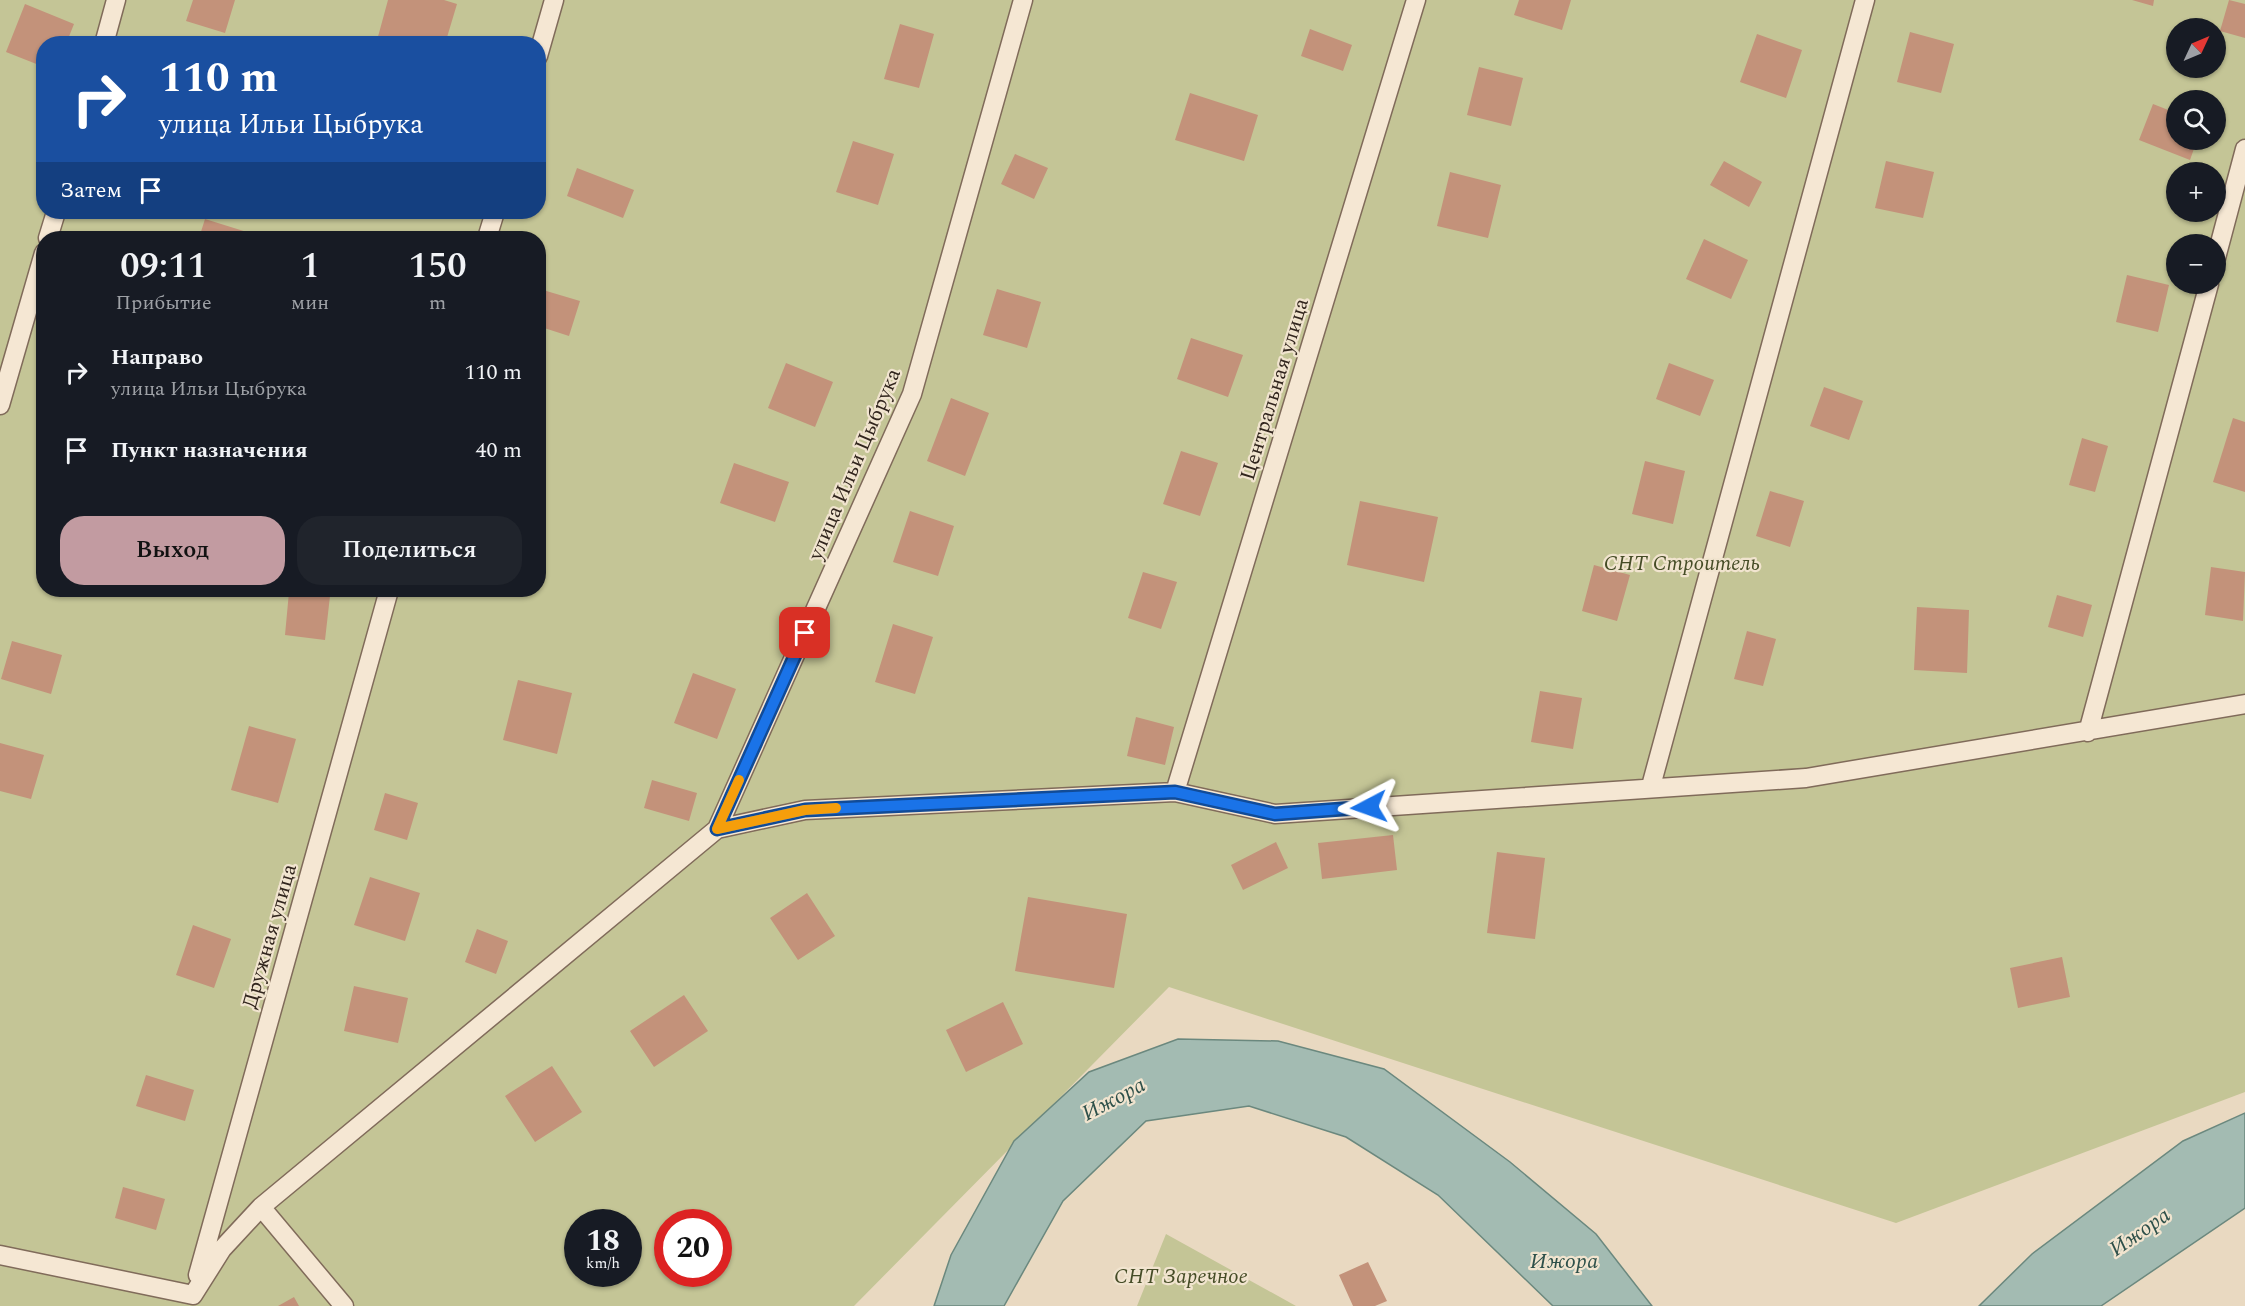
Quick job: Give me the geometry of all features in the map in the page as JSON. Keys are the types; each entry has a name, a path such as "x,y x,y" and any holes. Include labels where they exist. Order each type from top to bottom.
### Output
{"lane":[{"path":"106,36 116,0"},
{"path":"544,36 554,0"},
{"name":"улица Ильи Цыбрука","path":"717,829 912,394 1023,0"},
{"name":"Центральная улица","path":"1175,792 1416,0"},
{"path":"1651,786 1864,0"},
{"path":"2222,234 2245,149"},
{"path":"0,405 36,281"},
{"path":"2088,732 2206,294"},
{"name":"Дружная улица","path":"193,1294 388,597"},
{"path":"0,1255 193,1294 222,1250 261,1207 717,829 805,810 1175,792 1275,814 1651,786 1806,778 2245,704"},
{"path":"261,1207 344,1306"}],"green space":[{"name":"СНТ Строитель","path":"0,0 2245,0 2245,1092 1896,1223 1169,987 854,1306 0,1306"},
{"name":"СНТ Заречное","path":"1166,1234 1296,1306 1137,1306"}],"water":[{"name":"Ижора","path":"1178,1039 1278,1041 1384,1069 1510,1162 1596,1234 1652,1306 1553,1306 1438,1195 1346,1137 1249,1106 1146,1121 1063,1201 1004,1306 934,1306 951,1255 1014,1141 1089,1072"},
{"name":"Ижора","path":"2245,1113 2245,1208 2101,1306 1979,1306 2032,1254 2183,1141"}],"building":[{"path":"193,0 235,0 225,33 186,21"},
{"path":"388,0 444,0 457,4 447,36 378,36"},
{"path":"1519,0 1571,0 1562,30 1514,15"},
{"path":"2132,0 2154,0 2153,6"},
{"path":"2229,0 2245,4 2245,38 2226,33 2226,18 2224,18"},
{"path":"25,4 74,24 69,36 36,36 36,64 6,52"},
{"path":"900,24 934,34 919,88 884,79"},
{"path":"1310,29 1352,45 1343,71 1301,56"},
{"path":"1910,32 1954,44 1941,93 1897,82"},
{"path":"1757,34 1802,50 1786,98 1740,82"},
{"path":"1479,67 1523,78 1511,126 1467,115"},
{"path":"1190,93 1258,115 1244,161 1175,140"},
{"path":"2153,104 2166,109 2166,150 2194,150 2190,160 2139,140"},
{"path":"853,141 894,154 878,205 836,192"},
{"path":"1015,154 1048,168 1034,199 1001,184"},
{"path":"1724,161 1762,182 1749,207 1710,185"},
{"path":"1886,161 1934,172 1923,218 1875,208"},
{"path":"577,168 634,190 623,218 567,196"},
{"path":"1450,172 1501,185 1488,238 1437,226"},
{"path":"205,219 244,231 201,231"},
{"path":"1704,239 1748,260 1731,299 1686,279"},
{"path":"2127,275 2166,284 2167,294 2158,332 2116,322"},
{"path":"997,289 1041,302 1027,348 983,335"},
{"path":"546,291 580,301 569,336 546,329"},
{"path":"1191,338 1243,355 1228,397 1177,379"},
{"path":"786,363 833,382 815,427 768,408"},
{"path":"1669,363 1714,380 1700,416 1656,399"},
{"path":"1824,387 1863,401 1849,440 1810,426"},
{"path":"951,398 989,413 965,476 927,461"},
{"path":"2233,418 2245,422 2245,492 2213,482"},
{"path":"2082,438 2108,446 2095,492 2069,485"},
{"path":"1181,451 1218,463 1200,516 1163,504"},
{"path":"1645,461 1685,471 1673,524 1632,514"},
{"path":"734,463 789,482 775,522 720,503"},
{"path":"1770,491 1804,501 1790,547 1756,536"},
{"path":"1360,501 1438,517 1424,582 1347,565"},
{"path":"910,511 954,526 938,576 893,562"},
{"path":"1594,565 1630,575 1617,621 1582,611"},
{"path":"2211,567 2245,572 2243,621 2205,615"},
{"path":"1143,572 1177,582 1161,629 1128,618"},
{"path":"2057,595 2092,605 2083,637 2048,627"},
{"path":"289,597 330,597 325,640 285,635"},
{"path":"1917,607 1969,610 1967,673 1914,670"},
{"path":"893,624 933,637 915,694 875,682"},
{"path":"1747,631 1776,639 1763,686 1734,679"},
{"path":"12,641 62,655 51,694 1,679"},
{"path":"693,673 736,689 717,739 674,723"},
{"path":"518,680 572,693 557,754 503,740"},
{"path":"1540,691 1582,698 1573,749 1531,742"},
{"path":"1136,717 1174,727 1165,765 1127,756"},
{"path":"249,726 296,739 278,803 231,790"},
{"path":"0,743 44,755 31,799 0,791"},
{"path":"652,780 697,793 689,821 644,808"},
{"path":"385,793 418,803 407,840 374,830"},
{"path":"1393,835 1397,870 1322,879 1318,843"},
{"path":"1276,842 1288,868 1243,890 1231,865"},
{"path":"1497,852 1545,858 1535,939 1487,933"},
{"path":"370,877 420,893 405,941 354,925"},
{"path":"807,893 835,936 798,960 770,918"},
{"path":"1028,897 1127,914 1114,988 1015,971"},
{"path":"193,925 231,939 214,988 176,975"},
{"path":"477,929 508,941 496,974 465,962"},
{"path":"2062,957 2070,997 2018,1008 2010,968"},
{"path":"354,986 408,998 398,1043 344,1031"},
{"path":"684,995 708,1031 654,1067 630,1031"},
{"path":"1003,1002 1023,1044 966,1072 946,1030"},
{"path":"552,1066 582,1112 535,1142 505,1096"},
{"path":"146,1075 194,1090 185,1121 136,1106"},
{"path":"123,1187 165,1199 156,1230 115,1218"},
{"path":"1368,1262 1387,1301 1375,1306 1353,1306 1339,1275"},
{"path":"294,1297 299,1306 278,1306"}],"slow traffic":[{"path":"739,780 717,829 805,810 836,808"}],"route":[{"path":"805,633 717,829 805,810 1175,792 1275,814 1369,807"}]}
